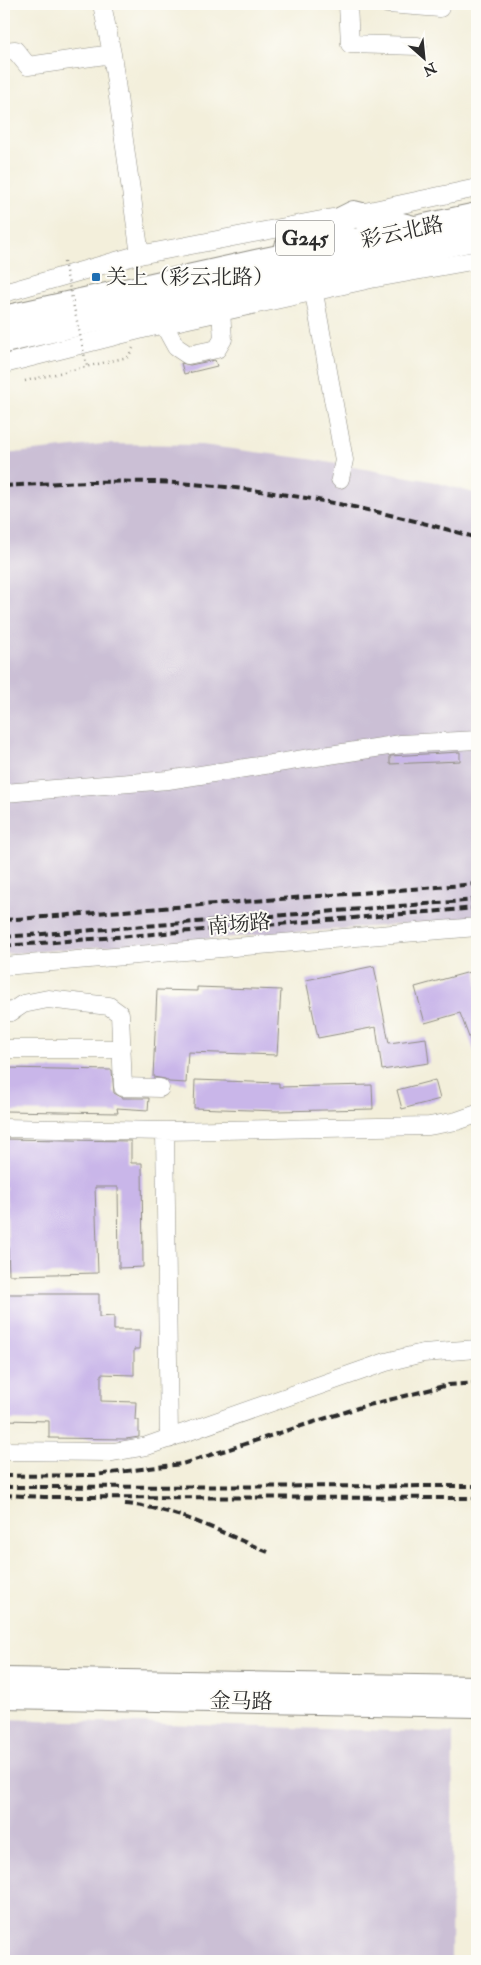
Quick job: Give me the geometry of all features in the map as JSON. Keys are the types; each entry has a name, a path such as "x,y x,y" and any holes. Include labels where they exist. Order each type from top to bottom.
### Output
{"highway":[{"path":"354,214 416,240 371,279"},
{"name":"G245","path":"256,262 354,214"},
{"name":"彩云北路","path":"4,340 168,302 305,285 477,216"},
{"name":"彩云北路","path":"4,319 256,262 416,240 477,238"},
{"name":"G245","path":"305,285 371,279"}],"main road":[{"name":"金马路","path":"4,1679 477,1687"},
{"name":"金马路","path":"4,1697 477,1706"}],"street":[{"path":"102,4 112,54 140,255"},
{"path":"348,4 350,44 418,46"},
{"path":"388,4 440,8"},
{"path":"4,51 15,50 28,66 112,54"},
{"name":"G245","path":"354,214 477,188"},
{"path":"4,293 140,255 354,214"},
{"name":"G245","path":"371,279 477,260"},
{"path":"4,364 222,312 305,285 344,460 340,479"},
{"path":"164,325 176,347 188,355 217,349 224,339 222,312"},
{"path":"4,793 168,780 402,744 477,740"},
{"name":"南场路","path":"4,966 477,927"},
{"path":"4,1013 11,1012 23,1004 48,999 109,1006 120,1014 123,1087 160,1088"},
{"path":"4,1049 122,1049"},
{"path":"4,1128 165,1131 429,1126 458,1121 477,1114"},
{"path":"165,1131 169,1439"},
{"path":"4,1451 113,1452 146,1446 386,1362 423,1353 477,1349"}],"path":[{"path":"64,262 87,367"},
{"path":"26,381 128,357"}],"shaded area":[{"path":"103,444 202,445 309,459 431,481 477,494 477,919 4,954 4,454"},
{"path":"4,1719 453,1733 451,1961 4,1961"}],"building":[{"path":"215,360 217,366 184,374 181,363 190,365"},
{"path":"460,752 460,761 390,764 390,756"},
{"path":"374,966 389,1043 426,1038 429,1063 382,1070 376,1027 318,1038 306,980"},
{"path":"477,970 476,1056 460,1013 425,1023 415,987"},
{"path":"197,987 281,990 277,1055 188,1052 186,1083 169,1082 165,1079 153,1077 157,990 197,991"},
{"path":"4,1068 112,1070 114,1093 123,1098 149,1098 148,1110 117,1108 118,1113 4,1111"},
{"path":"195,1080 279,1083 279,1087 372,1085 373,1109 277,1111 194,1108"},
{"path":"435,1080 440,1099 402,1109 397,1090"},
{"path":"4,1139 131,1141 131,1163 142,1163 143,1267 119,1268 118,1187 95,1187 98,1273 9,1275 6,1188 4,1188"},
{"path":"4,1294 99,1294 99,1317 114,1316 114,1330 140,1330 139,1349 134,1349 134,1375 101,1374 101,1401 136,1402 135,1420 139,1420 139,1437 126,1439 49,1438 49,1421 4,1420"}],"railway":[{"path":"4,486 79,482 205,485 308,498 377,512 477,538"},
{"path":"4,920 477,884"},
{"path":"4,937 477,900"},
{"path":"4,946 477,908"},
{"path":"4,1476 95,1475 182,1464 361,1407 448,1385 477,1383"},
{"path":"4,1487 477,1486"},
{"path":"4,1495 44,1497 477,1498"},
{"path":"125,1504 144,1506 181,1516 268,1552"}],"place":[{"name":"关上（彩云北路）","path":"96,277"}]}
